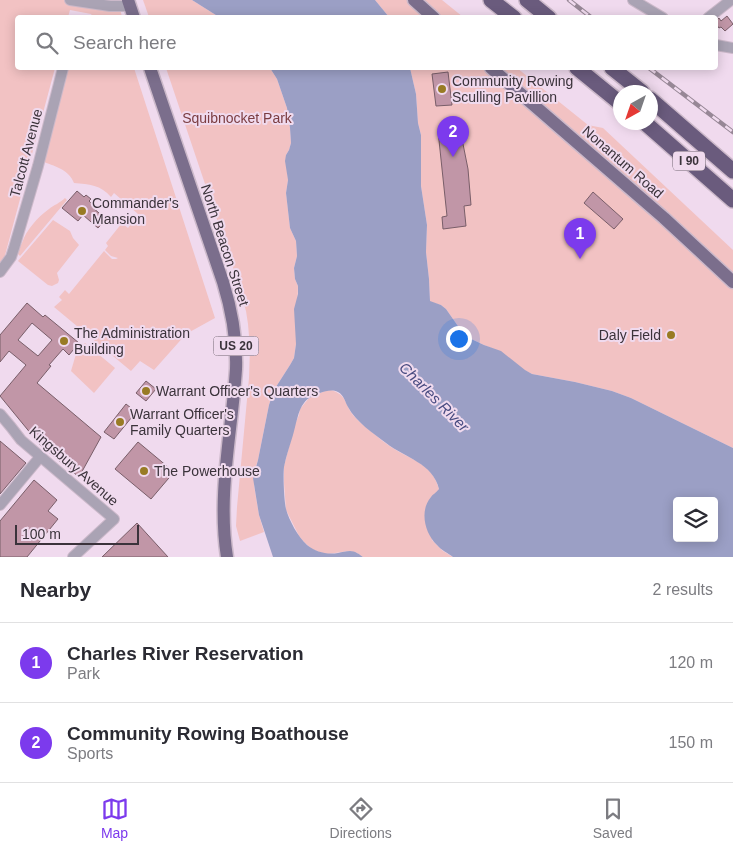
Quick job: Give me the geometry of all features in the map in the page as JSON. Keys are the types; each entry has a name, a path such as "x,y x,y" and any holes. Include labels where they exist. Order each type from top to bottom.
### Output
{"highway":[{"path":"491,0 510,15"},
{"path":"526,0 545,15"},
{"path":"579,70 613,97"},
{"path":"614,70 633,85"},
{"name":"I 90","path":"658,107 733,171"},
{"name":"I 90","path":"653,130 733,200"}],"main road":[{"path":"414,0 431,15"},
{"name":"North Beacon Street","path":"151,70 223,282 230,304 234,327 236,369 223,518 227,557"},
{"name":"Nonantum Road","path":"493,70 664,218 733,282"}],"street":[{"path":"70,0 130,8"},
{"path":"633,0 658,15"},
{"path":"712,15 731,0"},
{"path":"718,45 733,48"},
{"name":"Talcott Avenue","path":"0,272 11,257 14,248 38,166 62,70"},
{"name":"Kingsbury Avenue","path":"0,414 21,440 40,458 114,519 73,557"},
{"path":"0,505 40,458"}],"green space":[{"path":"0,0 118,0 122,15 92,15 70,10 69,15 15,15 15,70 54,70 4,259 0,263"},
{"path":"143,0 192,0 216,15 148,15"},
{"path":"375,0 442,0 461,15 387,15"},
{"path":"67,70 135,70 215,318 186,334 154,370 140,361 131,371 54,307 62,300 59,297 65,290 69,294 104,251 112,259 118,258 111,256 105,250 108,246 106,243 122,223 128,228 138,214 114,193 111,197 99,188 74,183 66,172 44,162"},
{"name":"Squibnocket Park","path":"167,70 271,70 277,79 287,108 291,143 286,155 288,180 286,193 290,228 296,241 297,256 294,268 298,286 296,344 294,358 274,390 269,405 255,469 254,485 264,532 240,541 236,526 250,348 246,311"},
{"path":"410,70 519,70 588,125 603,128 733,250 733,448 631,398 612,391 532,374 501,352 469,338 446,309 441,305 430,302 426,252 427,225 421,186 421,135 418,123 416,94"},
{"path":"65,198 67,200 20,256 18,254 26,233 45,212"},
{"path":"53,220 70,231 79,245 57,273 58,283 52,286 48,285 18,261"},
{"path":"85,343 115,368 94,393 71,371 76,354"},
{"path":"331,390 343,397 353,415 365,427 389,445 420,463 431,473 439,489 431,497 432,540 443,551 453,557 363,557 349,551 328,554 312,549 299,536 286,510 284,466 300,409 309,398"}],"water":[{"path":"192,0 375,0 387,15 216,15"},
{"name":"Charles River","path":"271,70 410,70 416,94 418,123 421,135 421,186 427,225 426,252 430,301 446,309 469,338 501,351 532,374 612,391 631,398 733,448 733,557 453,557 439,547 429,535 425,522 424,515 427,503 439,489 431,473 365,427 355,418 342,395 331,390 309,398 300,410 284,467 286,509 297,533 310,547 330,554 352,551 363,557 273,557 259,515 253,478 269,405 274,390 294,358 296,344 294,309 298,286 294,268 297,256 296,241 290,228 286,193 288,180 285,161 291,143 287,108 277,79"}],"building":[{"path":"727,16 733,24 725,31 718,27 719,18 721,21"},
{"name":"Community Rowing Sculling Pavillion","path":"448,72 452,105 436,106 432,74"},
{"path":"455,129 457,145 463,144 468,169 471,205 464,206 466,226 443,229 442,217 447,216 438,131"},
{"name":"Commander's Mansion","path":"77,191 84,197 86,195 91,199 89,201 93,205 92,207 106,219 98,228 83,215 78,221 62,208"},
{"path":"593,192 623,219 614,229 584,203"},
{"path":"27,303 79,343 69,355 63,349 37,383 101,437 79,477 41,446 0,396 26,365 9,351 0,362 0,335","holes":["32,323 52,340 38,356 18,340"]},
{"name":"Warrant Officer's Quarters","path":"146,381 156,389 146,401 136,393"},
{"name":"Warrant Officer's Family Quarters","path":"126,404 136,412 114,439 104,432"},
{"path":"0,441 26,463 0,494"},
{"name":"The Powerhouse","path":"138,442 174,472 151,499 115,469"},
{"path":"34,480 57,500 48,511 58,519 27,557 0,557 0,521"},
{"path":"137,523 168,557 102,557"}],"railway":[{"path":"569,0 588,15"},
{"path":"652,70 733,132"}],"place":[{"name":"Community Rowing Sculling Pavillion","path":"442,89"},
{"name":"Community Rowing Boathouse","path":"453,157"},
{"name":"Commander's Mansion","path":"82,211"},
{"name":"Charles River Reservation","path":"580,259"},
{"name":"Daly Field","path":"671,335"},
{"name":"The Administration Building","path":"64,341"},
{"name":"Warrant Officer's Quarters","path":"146,391"},
{"name":"Warrant Officer's Family Quarters","path":"120,422"},
{"name":"The Powerhouse","path":"144,471"}]}
